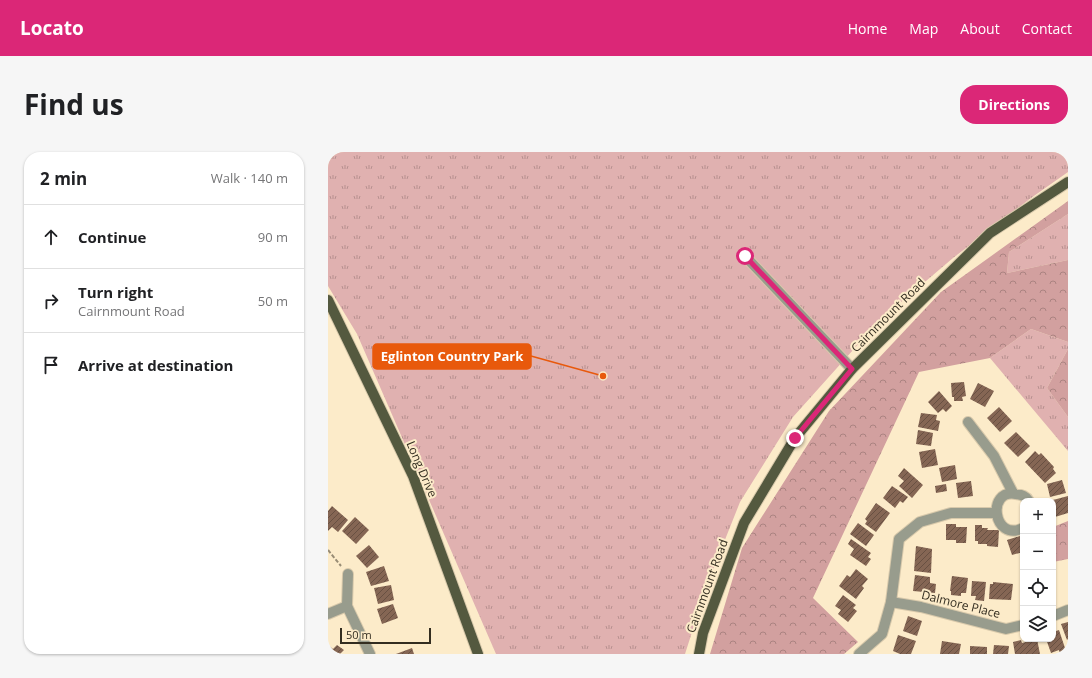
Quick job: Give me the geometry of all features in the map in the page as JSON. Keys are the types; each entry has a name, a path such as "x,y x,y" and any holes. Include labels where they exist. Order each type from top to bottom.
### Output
{"main road":[{"name":"Cairnmount Road","path":"699,654 703,633 744,523 795,438 852,369 990,232 1068,182"},
{"name":"Long Drive","path":"328,300 413,476 478,654"}],"street":[{"path":"745,256 852,369"},
{"path":"968,422 994,456 1013,493"},
{"path":"1020,529 1013,530 1006,528 1001,524 997,519 997,507 999,501 1007,495 1013,493 1023,495 1026,498"},
{"path":"859,654 882,634 891,602 899,539 920,522 951,514 996,513"},
{"path":"348,574 347,606 370,654"},
{"name":"Dalmore Place","path":"891,602 921,607 1006,629 1020,626"},
{"path":"328,614 347,606"},
{"path":"1056,615 1068,610"}],"path":[{"path":"328,550 348,574"}],"green space":[{"path":"328,152 1068,152 1068,172 1031,198 953,258 879,321 793,417 740,502 707,585 685,654 496,654 357,334 328,286"},
{"path":"1068,201 1068,214 1009,252 1007,273 1068,260 1068,342 1031,329 990,358 919,372 813,598 858,642 844,654 710,654 742,548 829,411 941,292"},
{"path":"1068,214 1068,260 1007,273 1009,252"},
{"path":"1031,329 1068,342 1068,349 1047,388 1068,417 1068,451 990,358"},
{"path":"1068,349 1068,417 1047,388"},
{"path":"1068,521 1068,559 1056,561 1056,534 1056,526"}],"building":[{"path":"964,382 966,396 962,397 963,401 954,401 954,397 952,397 951,383"},
{"path":"978,383 994,391 985,407 970,399"},
{"path":"939,391 952,406 946,412 943,409 938,413 928,402"},
{"path":"999,407 1012,421 1000,432 987,418"},
{"path":"921,413 937,415 936,420 940,421 938,431 918,427"},
{"path":"918,430 933,433 931,446 916,444"},
{"path":"1016,432 1030,446 1018,457 1004,443"},
{"path":"935,449 938,465 922,468 919,452"},
{"path":"1035,451 1039,455 1041,453 1054,467 1053,469 1056,473 1045,483 1025,462"},
{"path":"955,465 957,479 942,482 939,468"},
{"path":"904,468 923,485 912,498 899,486 904,481 898,476"},
{"path":"1062,480 1066,493 1050,497 1047,484"},
{"path":"971,481 973,496 958,498 956,483"},
{"path":"946,484 947,491 936,493 935,486"},
{"path":"892,486 908,497 903,503 900,501 895,508 883,498"},
{"path":"1068,496 1068,513 1056,517 1056,499"},
{"path":"876,503 890,513 876,532 865,524 867,521 865,519"},
{"path":"332,506 348,520 338,532 332,527 328,531 328,511"},
{"path":"355,517 369,530 356,544 342,531"},
{"path":"858,523 874,535 866,546 850,534"},
{"path":"946,524 956,524 956,527 967,527 966,543 956,543 956,540 946,540"},
{"path":"975,525 982,525 982,528 988,528 987,530 999,530 998,547 987,546 987,544 978,544 978,541 975,541"},
{"path":"1020,536 1020,553 1012,555 1007,540"},
{"path":"851,539 871,553 868,557 871,559 866,566 850,555 854,549 848,544"},
{"path":"369,545 379,557 367,568 356,556"},
{"path":"916,546 932,549 931,573 914,571"},
{"path":"384,566 389,581 371,586 366,572"},
{"path":"856,569 868,579 862,586 864,588 856,599 839,586 847,575 850,577"},
{"path":"915,575 930,577 930,583 936,584 935,593 913,591"},
{"path":"952,576 968,578 966,593 961,593 961,596 951,595 950,591"},
{"path":"972,581 986,582 984,601 975,600 976,596 971,596"},
{"path":"993,582 1013,584 1011,600 989,599 990,584 993,584"},
{"path":"391,585 394,600 378,604 374,588"},
{"path":"843,595 856,605 853,608 857,611 848,622 838,614 841,610 835,606"},
{"path":"393,604 398,618 382,624 377,609"},
{"path":"908,616 922,621 917,636 903,631"},
{"path":"1068,622 1068,639 1067,640 1061,624"},
{"path":"1059,630 1067,654 1060,654 1059,650 1051,653 1047,642 1056,642 1056,631"},
{"path":"898,635 916,641 911,654 900,654 893,651"},
{"path":"1020,640 1022,643 1038,642 1040,654 1015,654 1013,642"},
{"path":"942,641 961,644 959,654 940,654"},
{"path":"328,645 333,649 337,645 344,650 340,654 328,654"},
{"path":"994,645 1009,646 1008,654 993,654"},
{"path":"970,646 987,647 987,654 970,654"},
{"path":"412,648 414,654 396,654"}],"place":[{"name":"Eglinton Country Park","path":"603,376"}],"route":[{"path":"745,256 852,369 795,438"}]}
